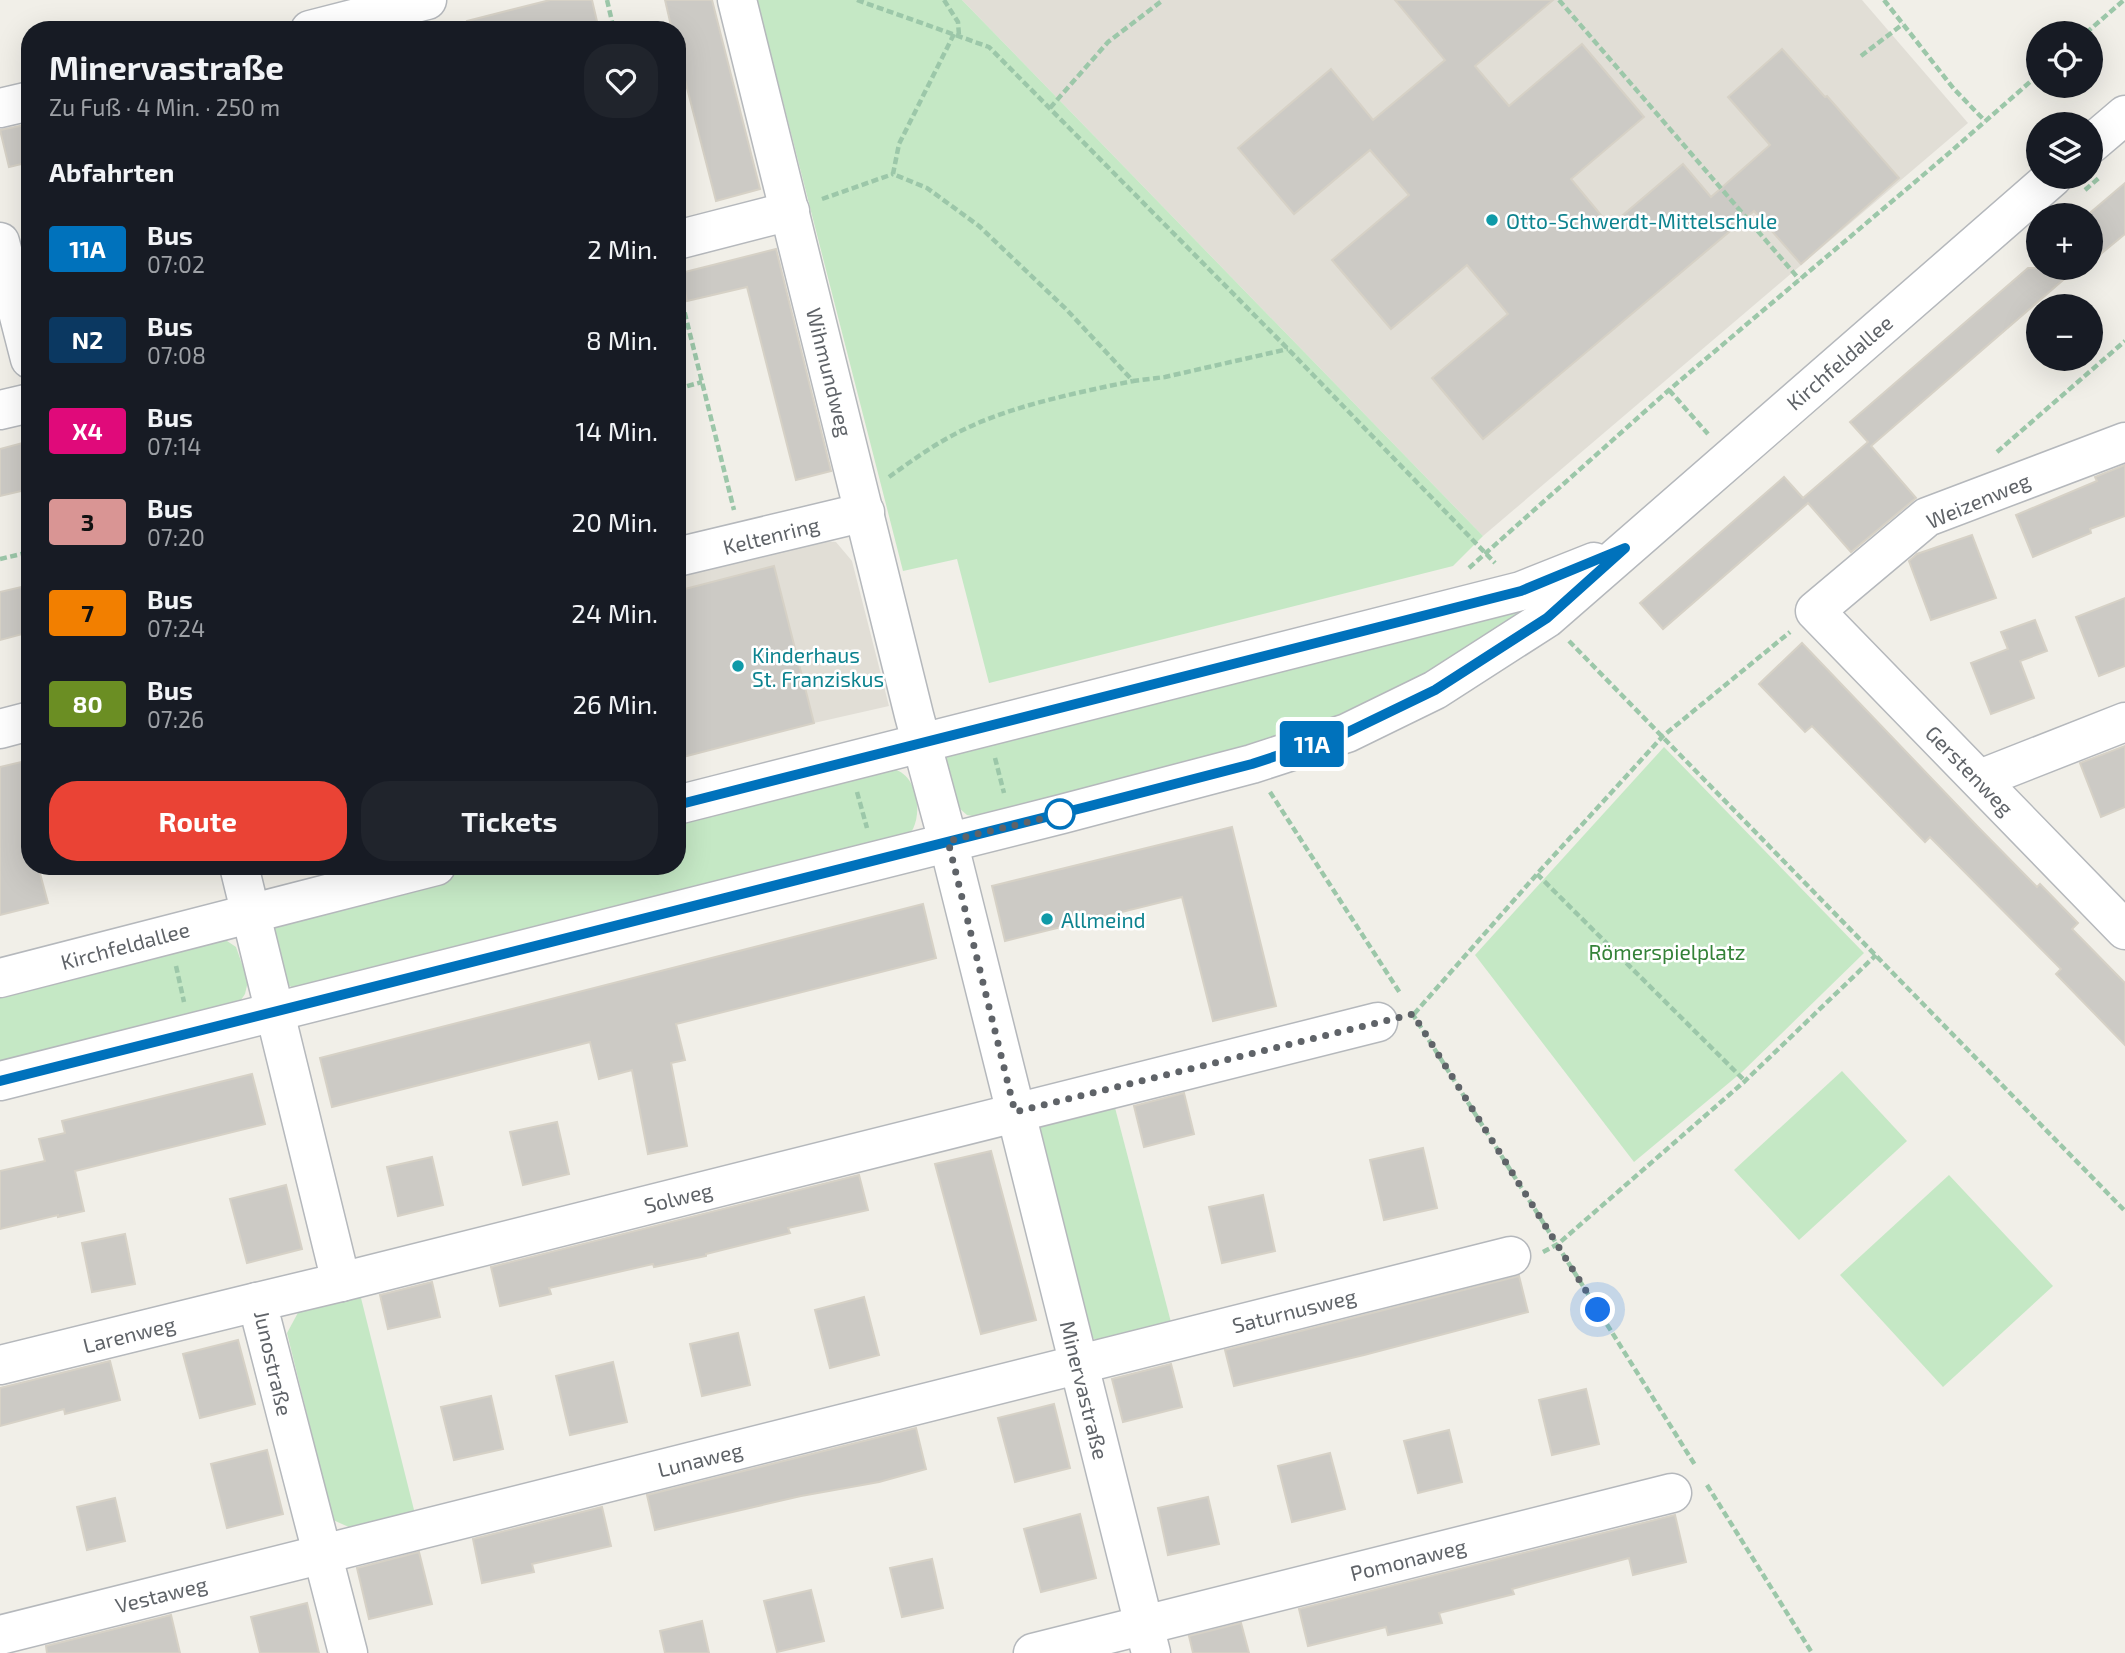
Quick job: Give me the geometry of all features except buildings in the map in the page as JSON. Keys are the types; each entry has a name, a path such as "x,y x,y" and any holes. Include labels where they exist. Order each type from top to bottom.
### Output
{"street":[{"path":"393,19 427,0"},
{"name":"Wihmundweg","path":"737,0 921,744"},
{"path":"0,108 21,103"},
{"path":"2103,150 2125,115"},
{"name":"Kirchfeldallee","path":"0,1081 1252,764 1346,733 1435,690 1547,618 1625,548 2062,189"},
{"path":"686,238 790,211"},
{"path":"0,242 21,324"},
{"path":"0,410 21,405"},
{"name":"Weizenweg","path":"1815,611 1927,517 2125,442"},
{"name":"Keltenring","path":"686,556 742,542 861,498"},
{"name":"Kirchfeldallee","path":"686,803 1521,591 1625,548"},
{"name":"Gerstenweg","path":"1815,611 2125,930"},
{"path":"1980,779 2125,722"},
{"path":"0,729 21,723"},
{"path":"921,744 948,841"},
{"name":"Minervastraße","path":"948,841 1148,1639"},
{"path":"241,875 341,1282"},
{"name":"Kirchfeldallee","path":"0,978 401,875"},
{"name":"Solweg","path":"341,1282 1396,1018"},
{"name":"Saturnusweg","path":"1078,1364 1511,1256"},
{"name":"Junostraße","path":"341,1282 257,1302 348,1653"},
{"name":"Larenweg","path":"0,1365 257,1302"},
{"name":"Lunaweg","path":"321,1553 1078,1364"},
{"name":"Pomonaweg","path":"1033,1653 1148,1639 1672,1493"},
{"name":"Vestaweg","path":"0,1635 321,1553"}],"path":[{"path":"607,0 612,21"},
{"path":"857,0 989,47 1486,553"},
{"path":"894,174 899,144 957,35 958,22 944,0"},
{"path":"1050,108 1108,42 1163,0"},
{"path":"1559,0 1799,279"},
{"path":"1884,0 1954,89 1985,121"},
{"path":"2099,21 2124,0"},
{"path":"1861,56 1903,24"},
{"path":"1465,570 1669,390 2026,85"},
{"path":"790,211 894,174 927,188 979,226 1066,309 1133,381"},
{"path":"686,318 742,542"},
{"path":"1988,460 2125,341"},
{"path":"861,498 924,452 969,427 1030,405 1288,349"},
{"path":"686,386 702,382"},
{"path":"0,559 21,554"},
{"path":"1396,1018 1537,874 1663,736 1815,611"},
{"path":"1566,638 2125,1211"},
{"path":"987,727 1012,825"},
{"path":"849,762 875,860"},
{"path":"1265,786 1396,1018 1558,1244 1812,1653"},
{"path":"1537,874 1745,1082"},
{"path":"168,934 192,1032"},
{"path":"1511,1256 1542,1252 1558,1244 1745,1082 1876,955"}],"shaded area":[{"path":"962,0 1862,0 1968,123 1483,536"},
{"path":"808,540 836,542 852,561 889,706 686,757 686,570"}],"green space":[{"path":"757,0 962,0 1483,536 1453,566 989,683 957,559 903,571"},
{"path":"1518,604 1531,615 1421,683 1285,740 983,818 967,815 952,802 944,771 948,753"},
{"name":"Römerspielplatz","path":"1664,747 1864,953 1742,1072 1634,1162 1475,955"},
{"path":"873,769 896,770 903,774 913,787 917,804 916,822 902,842 301,992 286,984 268,941 275,925 290,916 452,875 686,875 686,817"},
{"path":"224,939 236,947 248,981 245,994 235,1009 0,1068 0,987"},
{"path":"1842,1071 1907,1141 1799,1240 1734,1170"},
{"path":"1113,1100 1172,1326 1102,1344 1085,1333 1038,1134 1045,1118"},
{"path":"1949,1175 2053,1286 1943,1387 1840,1275"},
{"path":"360,1294 416,1518 360,1532 333,1520 287,1333 300,1309"}],"bus line":[{"name":"11A","path":"0,1081 1252,764 1346,733 1435,690 1547,618 1625,548 1521,591 686,803"}],"place":[{"name":"Otto-Schwerdt-Mittelschule","path":"1492,220"},
{"name":"Kinderhaus St. Franziskus","path":"738,666"},
{"name":"Allmeind","path":"1047,919"}],"route":[{"path":"1060,814 948,841 1015,1112 1413,1014 1598,1310"}]}
